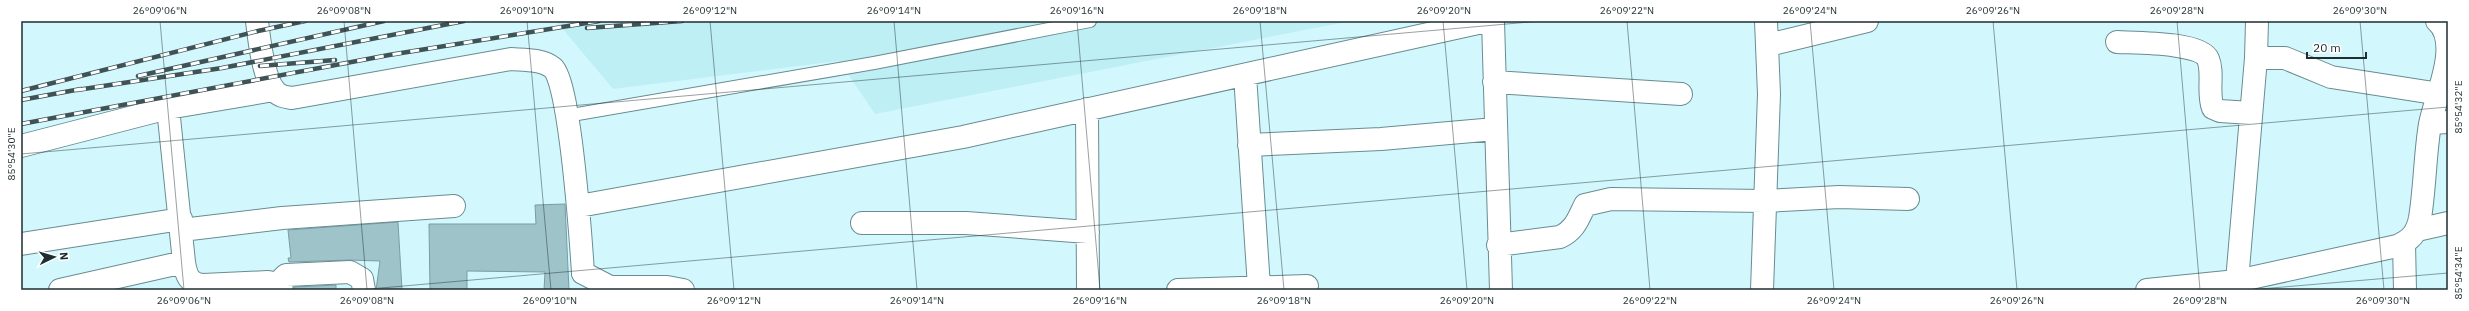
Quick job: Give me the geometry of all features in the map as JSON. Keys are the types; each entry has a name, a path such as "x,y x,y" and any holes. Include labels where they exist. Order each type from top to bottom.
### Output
{"street":[{"path":"257,21 267,77 274,90 282,96 292,98 511,59 539,61 553,68 560,79 566,116 579,206 584,281 607,288 667,287 683,290"},
{"path":"579,206 963,137 1487,21"},
{"path":"1493,21 1498,245 1501,290"},
{"path":"1762,290 1769,94 1766,21"},
{"path":"1768,45 1867,21"},
{"path":"2237,281 2256,58 2256,21"},
{"path":"2404,290 2411,236 2424,194 2439,123 2440,94 2447,45 2445,33 2440,22"},
{"path":"2117,42 2179,46 2196,49 2204,53 2209,60 2210,100 2213,108 2220,111 2251,113"},
{"path":"2256,58 2285,58 2331,77 2440,94"},
{"path":"1245,74 1259,287"},
{"path":"1494,82 1681,94"},
{"path":"21,146 168,108 274,90"},
{"path":"168,108 182,224 184,262 186,274 195,285 268,282 280,287 286,276 350,272 362,279 364,290"},
{"path":"1088,110 1088,290"},
{"path":"1249,145 1381,139 1495,129"},
{"path":"1498,245 1560,237 1569,233 1576,225 1585,205 1611,199 1765,201 1839,197 1908,199"},
{"path":"21,244 182,224 454,206"},
{"path":"862,223 966,223 1088,232"},
{"path":"2147,290 2237,281 2411,236 2448,223"},
{"path":"60,290 184,262"},
{"path":"1178,290 1307,286"}],"lane":[{"path":"566,116 866,64 1090,21"}],"shaded area":[{"path":"556,21 1351,21 875,114 839,61 613,89"}],"building":[{"path":"565,204 569,290 544,290 545,272 467,271 467,290 430,290 429,224 536,224 535,205"},
{"path":"398,222 402,290 376,290 380,261 349,260 289,262 288,258 291,258 288,230"},
{"path":"336,285 336,290 294,290 294,287"}],"railway":[{"path":"21,91 258,31 305,21"},
{"path":"138,76 384,21"},
{"path":"77,90 222,68 464,21"},
{"path":"21,124 389,55 599,21"},
{"path":"587,28 682,21"},
{"path":"260,66 335,60"},
{"path":"21,100 81,89"}]}
